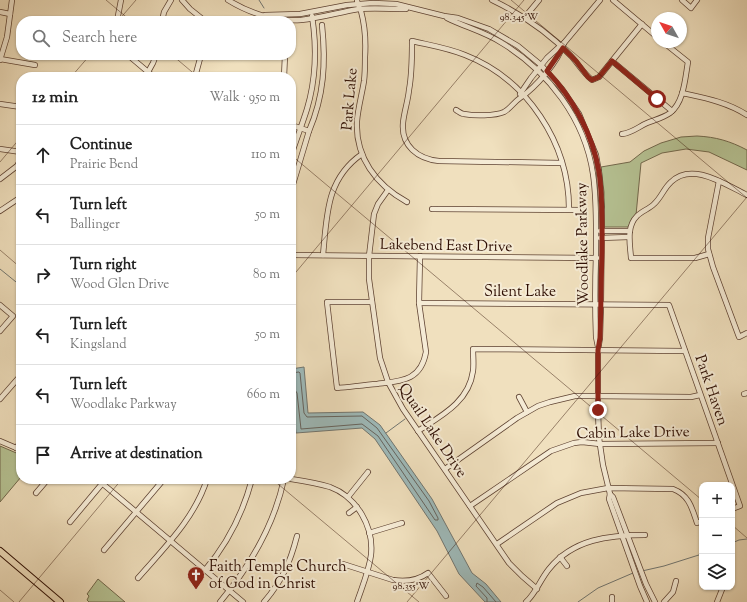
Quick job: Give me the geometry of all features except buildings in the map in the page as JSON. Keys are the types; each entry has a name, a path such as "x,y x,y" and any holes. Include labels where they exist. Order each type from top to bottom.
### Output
{"main road":[{"path":"0,551 60,602"}],"street":[{"path":"12,0 6,37 0,59 35,65"},
{"path":"118,16 121,0"},
{"path":"163,16 170,2 175,0"},
{"path":"182,0 199,16"},
{"name":"Woodlake Parkway","path":"228,0 246,10 265,15 311,13 357,2 396,4 458,18 489,29 518,46 541,65 562,89 579,114 594,150 599,172 601,189 602,258 600,338 598,350"},
{"path":"492,0 524,17 543,30 562,46 592,80 599,77 642,24"},
{"path":"524,17 538,0"},
{"path":"456,110 463,114 498,114 509,109 521,95 541,65 562,46 600,0"},
{"path":"612,0 651,32"},
{"path":"682,0 691,8 697,0"},
{"path":"357,2 361,9"},
{"path":"361,9 364,2"},
{"name":"Woodlake Parkway","path":"296,20 361,9 409,8"},
{"name":"Park Lake","path":"361,9 365,37 365,55 364,79 358,113 357,130 362,154 375,177 388,190 407,202"},
{"path":"0,12 10,14"},
{"path":"296,142 312,88 315,65 315,38 311,13"},
{"name":"Woodlake Parkway","path":"444,16 502,42 538,70 566,104 585,142 593,173 595,192 595,304 596,338 598,350 600,444 603,465 610,494 613,497 655,602"},
{"path":"296,174 309,131 318,108 323,87 325,55 322,25"},
{"path":"562,163 439,161 428,160 421,157 406,141 403,129 411,78 412,41 452,50 477,60 498,73 534,108 547,127 559,152 562,163 567,186 569,210"},
{"path":"521,95 543,76 555,60 562,46"},
{"path":"622,134 629,133 663,117 672,111 679,101 688,62 670,48"},
{"path":"550,56 555,60"},
{"path":"134,60 148,72 154,60"},
{"path":"196,72 200,60"},
{"path":"284,72 285,60"},
{"path":"612,61 672,111"},
{"path":"529,81 534,85"},
{"path":"682,93 715,100 747,115"},
{"path":"0,104 16,106"},
{"path":"296,126 309,131"},
{"path":"0,149 16,151"},
{"path":"323,256 326,220 332,191 338,178 346,168 362,154"},
{"path":"0,179 16,167"},
{"path":"709,254 695,258 631,258 629,237 631,224 637,216 654,205 670,183 683,174 699,174 719,181 747,195"},
{"path":"719,181 708,238 709,254 739,336 747,333"},
{"name":"Quail Lake Drive","path":"388,190 374,214 369,256 369,279 380,358 388,382 399,404 513,568 537,589"},
{"path":"0,212 16,201"},
{"path":"432,208 584,210"},
{"path":"614,230 614,237"},
{"path":"596,231 630,231"},
{"path":"596,238 629,237"},
{"name":"Lakebend East Drive","path":"296,255 602,258"},
{"path":"372,302 326,302 337,388 401,381 418,371 424,362 426,344 419,303 420,256"},
{"name":"Silent Lake","path":"419,303 668,304"},
{"name":"Park Haven","path":"668,304 732,482"},
{"path":"0,305 13,316 0,331"},
{"path":"418,431 451,408 463,397 471,379 473,370 473,349 685,351"},
{"path":"0,400 16,381"},
{"path":"445,469 527,412 538,406 575,396 691,397 700,395"},
{"path":"519,397 527,412"},
{"path":"0,441 16,448"},
{"name":"Cabin Lake Drive","path":"470,506 551,451 574,443 718,443"},
{"path":"348,497 368,472"},
{"path":"296,480 330,487 348,497 364,518 369,533 371,555 357,602"},
{"path":"36,493 44,484"},
{"path":"70,522 103,484 243,602"},
{"path":"104,550 160,484"},
{"path":"138,578 186,522 201,496 205,484"},
{"path":"205,570 219,554 233,531 244,507 251,484"},
{"path":"220,602 250,561 264,538 274,513 283,484"},
{"path":"497,544 557,503 581,493 608,488 668,488 679,491 690,502 699,520"},
{"name":"Park Haven","path":"735,492 740,506 735,508"},
{"name":"Woodlake Parkway","path":"610,494 609,499 648,602"},
{"path":"349,513 356,507"},
{"path":"369,533 402,523"},
{"path":"526,602 537,589 544,576 560,557 569,550 583,543 622,535 645,535"},
{"path":"264,602 276,587 288,567 297,536"},
{"path":"560,557 567,566"},
{"path":"343,564 393,580 415,580 428,573 446,596"},
{"path":"664,602 673,592 676,580"},
{"path":"717,602 722,590"}],"green space":[{"path":"697,136 723,140 747,150 747,170 709,152 686,149 662,153 641,163 636,215 628,227 604,227 604,192 601,167 630,162 644,151 661,143 681,137"},
{"path":"0,446 16,453 16,483 0,502"},
{"path":"98,579 125,602 89,602 87,600 89,596 87,594"}],"water":[{"path":"304,367 308,413 363,412 380,425 432,499 472,573 486,584 501,602 485,602 459,574 437,531 375,439 362,428 296,433 296,368"}],"waterway":[{"path":"259,0 264,8"},
{"path":"0,269 16,282"},
{"path":"386,433 405,419"},
{"path":"735,542 747,539"},
{"path":"642,571 699,555"},
{"path":"578,602 598,588 633,573"}],"place":[{"name":"Faith Temple Church of God in Christ","path":"196,590"}],"route":[{"path":"598,410 598,350 600,338 602,238 602,192 599,172 596,155 579,114 554,78 547,71 563,48 592,80 599,77 612,61 657,99"}]}
